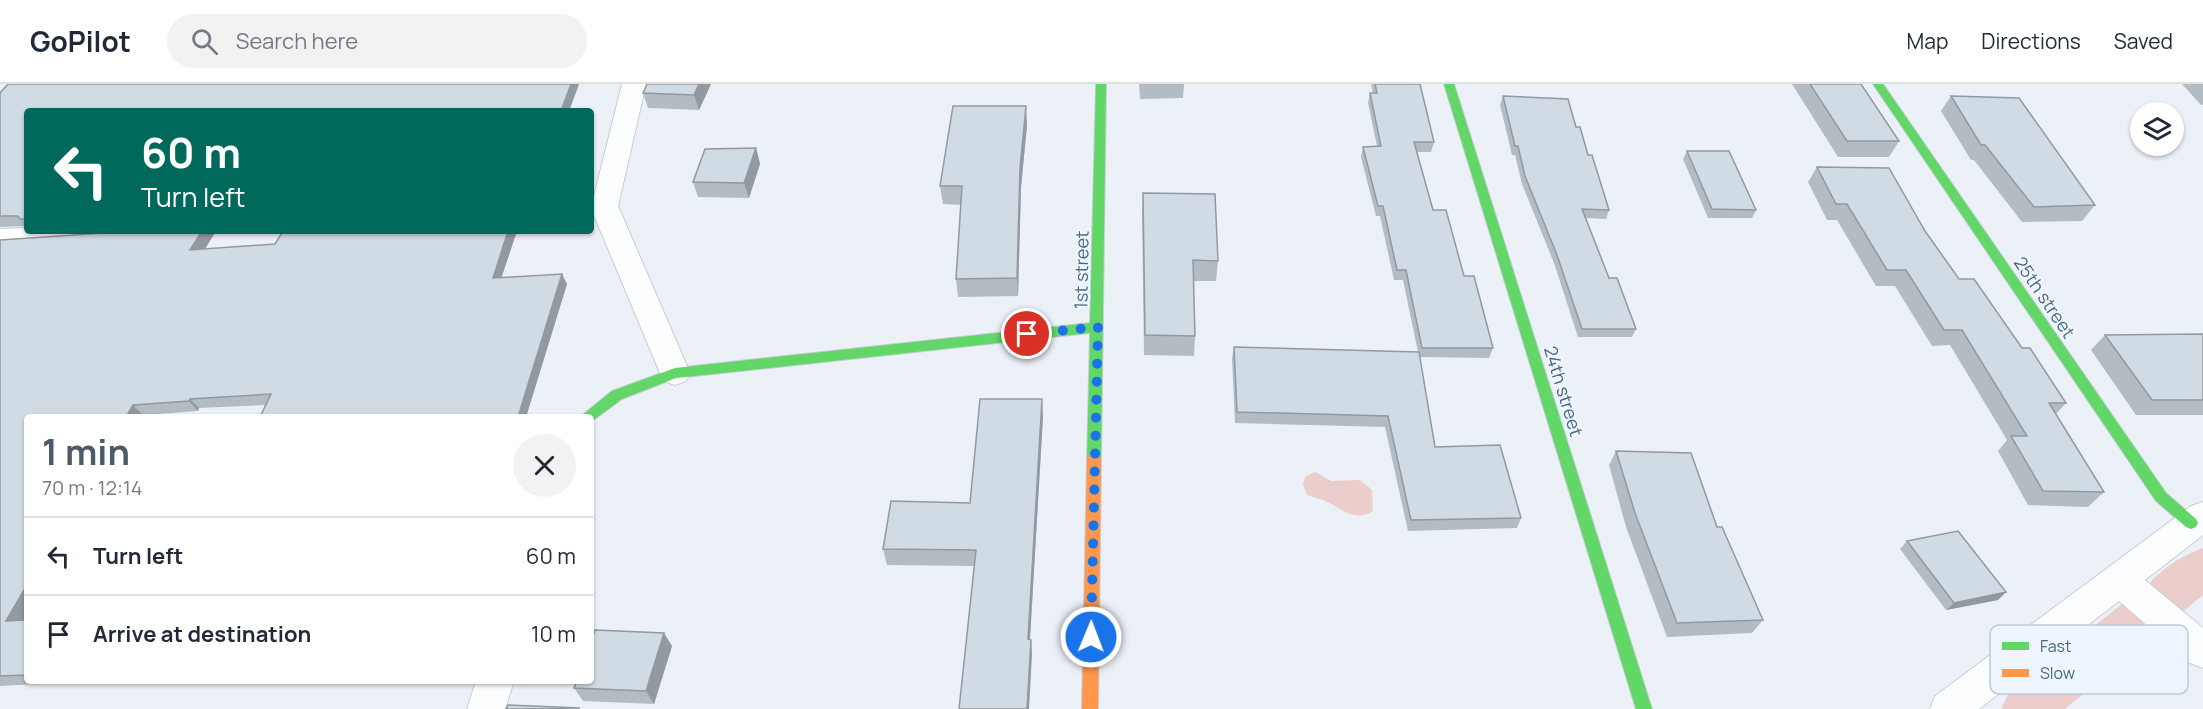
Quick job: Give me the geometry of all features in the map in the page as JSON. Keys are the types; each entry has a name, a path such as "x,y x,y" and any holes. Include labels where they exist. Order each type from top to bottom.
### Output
{"street":[{"path":"634,84 598,206 675,373"},
{"name":"1st street","path":"1090,709 1101,84"},
{"name":"24th street","path":"1449,84 1644,709"},
{"name":"25th street","path":"1878,84 2160,497 2197,520"},
{"path":"0,239 89,234"},
{"path":"590,414 600,404 625,389 675,373 1098,327"},
{"path":"2059,625 2197,520"},
{"path":"2119,579 2173,625"},
{"path":"2188,638 2203,651"},
{"path":"1949,709 1990,678"},
{"path":"486,709 494,684"}],"shaded area":[{"path":"1315,472 1331,481 1360,480 1372,490 1373,511 1354,515 1307,495 1303,485 1305,477"}],"building":[{"path":"8,84 571,84 562,108 24,108 24,219 18,216 0,216 0,93"},
{"path":"647,84 699,84 694,95 643,93"},
{"path":"1375,84 1420,84 1434,142 1414,142 1433,210 1446,210 1464,276 1474,276 1493,348 1422,348 1406,270 1397,270 1383,206 1378,206 1363,147 1381,146 1370,93 1377,93"},
{"path":"1810,84 1861,84 1899,141 1847,141"},
{"path":"1503,96 1568,99 1576,127 1580,127 1588,155 1592,155 1609,210 1582,209 1609,278 1617,278 1636,329 1582,329 1557,255 1525,176"},
{"path":"1951,96 2019,98 2095,205 2034,207 1985,145 1981,145"},
{"path":"953,106 1026,106 1020,168 1017,278 956,279 962,186 940,186"},
{"path":"756,148 744,183 693,182 705,149"},
{"path":"1687,151 1729,151 1756,210 1712,209"},
{"path":"1817,167 1889,168 1925,231 1959,279 1974,279 2022,348 2030,348 2066,403 2049,403 2104,492 2043,491 2011,436 2027,436 1962,330 1944,330 1906,270 1887,270 1847,204 1836,204"},
{"path":"1143,193 1215,194 1218,261 1193,260 1195,336 1145,335"},
{"path":"88,234 200,234 190,250 275,244 281,234 507,234 493,278 562,274 519,414 261,414 271,394 133,405 128,414 24,414 24,590 6,621 24,620 24,675 0,676 0,240"},
{"path":"2203,334 2203,400 2152,400 2105,335"},
{"path":"1234,347 1419,352 1435,447 1500,445 1521,518 1411,520 1388,416 1237,412"},
{"path":"980,399 1042,399 1028,639 1031,640 1027,709 959,709 976,550 883,549 891,501 970,503"},
{"path":"1616,451 1691,453 1717,527 1722,527 1763,620 1677,623 1635,513"},
{"path":"1958,531 2006,592 1954,603 1907,541"},
{"path":"595,630 664,633 646,691 574,688 576,684 594,684"},
{"path":"508,705 580,708 506,709"}],"waterway":[{"path":"2163,599 2203,568"},
{"path":"2132,625 2138,620"},
{"path":"2027,709 2046,694"}],"traffic: fast":[{"path":"1094,459 1101,84"},
{"path":"1449,84 1644,709"},
{"path":"1878,84 2161,497 2191,523"},
{"path":"591,414 617,395 675,373 1098,327"}],"traffic: slow":[{"path":"1090,709 1094,459"}],"route":[{"path":"1027,334 1098,327 1091,637"}]}
